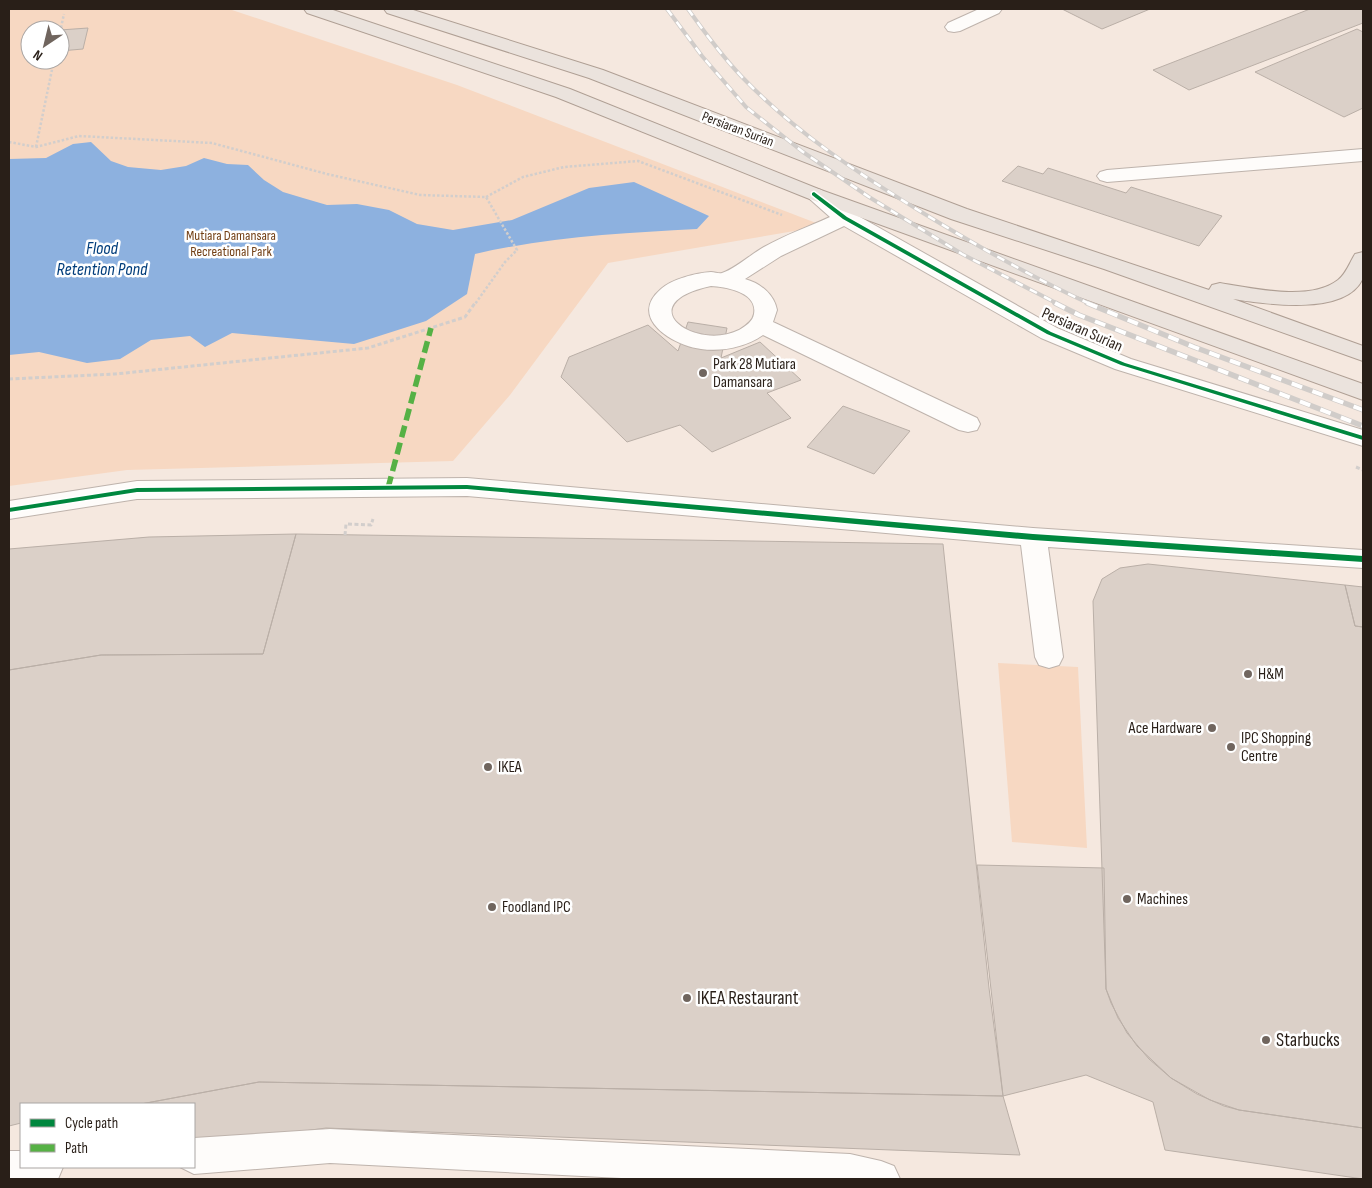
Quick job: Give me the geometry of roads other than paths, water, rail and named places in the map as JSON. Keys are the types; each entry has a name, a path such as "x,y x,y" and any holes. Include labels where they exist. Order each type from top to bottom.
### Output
{"main road":[{"name":"Persiaran Surian","path":"313,9 562,93 814,194 1363,392"},
{"name":"Persiaran Surian","path":"394,9 596,74 959,214 1112,264 1363,352"},
{"path":"1112,264 1212,288 1290,297 1316,297 1334,292 1347,284 1361,264"}],"street":[{"path":"954,28 993,9"},
{"path":"1107,176 1363,155"},
{"name":"Persiaran Surian","path":"814,194 845,218 1049,333 1123,364 1362,439"},
{"path":"727,280 773,252 845,218"},
{"path":"727,280 750,289 764,303 766,314 761,325 750,334 735,340 704,343 684,338 671,330 662,321 659,311 661,301 668,292 680,285 694,281 727,280"},
{"path":"761,325 968,424"},
{"path":"9,510 137,490 467,487 1033,537 1363,559"},
{"path":"1033,537 1049,657"},
{"path":"195,1156 330,1146 850,1172 881,1179"},
{"path":"9,1169 27,1168"}],"water":[{"name":"Flood Retention Pond","path":"91,142 111,161 128,167 161,170 186,166 204,158 227,164 248,165 264,180 283,192 327,205 357,204 389,210 417,224 453,230 512,220 589,188 634,182 709,216 697,229 613,234 530,243 475,254 467,294 426,321 354,344 232,333 205,347 190,336 151,340 120,359 87,363 39,352 9,355 9,159 46,158 73,144"}],"railway":[{"path":"667,9 702,56 746,107 803,152 869,197 962,254 1058,304"},
{"path":"688,9 742,77 784,116 828,151 875,183 964,237 1026,272 1090,304"},
{"path":"1055,303 1079,315 1363,426"},
{"path":"1087,303 1194,347 1363,410"}],"place":[{"name":"Park 28 Mutiara Damansara","path":"703,373"},
{"name":"H&M","path":"1248,674"},
{"name":"Ace Hardware","path":"1212,728"},
{"name":"IPC Shopping Centre","path":"1231,747"},
{"name":"IKEA","path":"488,767"},
{"name":"Machines","path":"1127,899"},
{"name":"Foodland IPC","path":"492,907"},
{"name":"IKEA Restaurant","path":"687,998"},
{"name":"Starbucks","path":"1266,1040"}],"park label":[{"name":"Mutiara Damansara Recreational Park","path":"231,244"}]}
